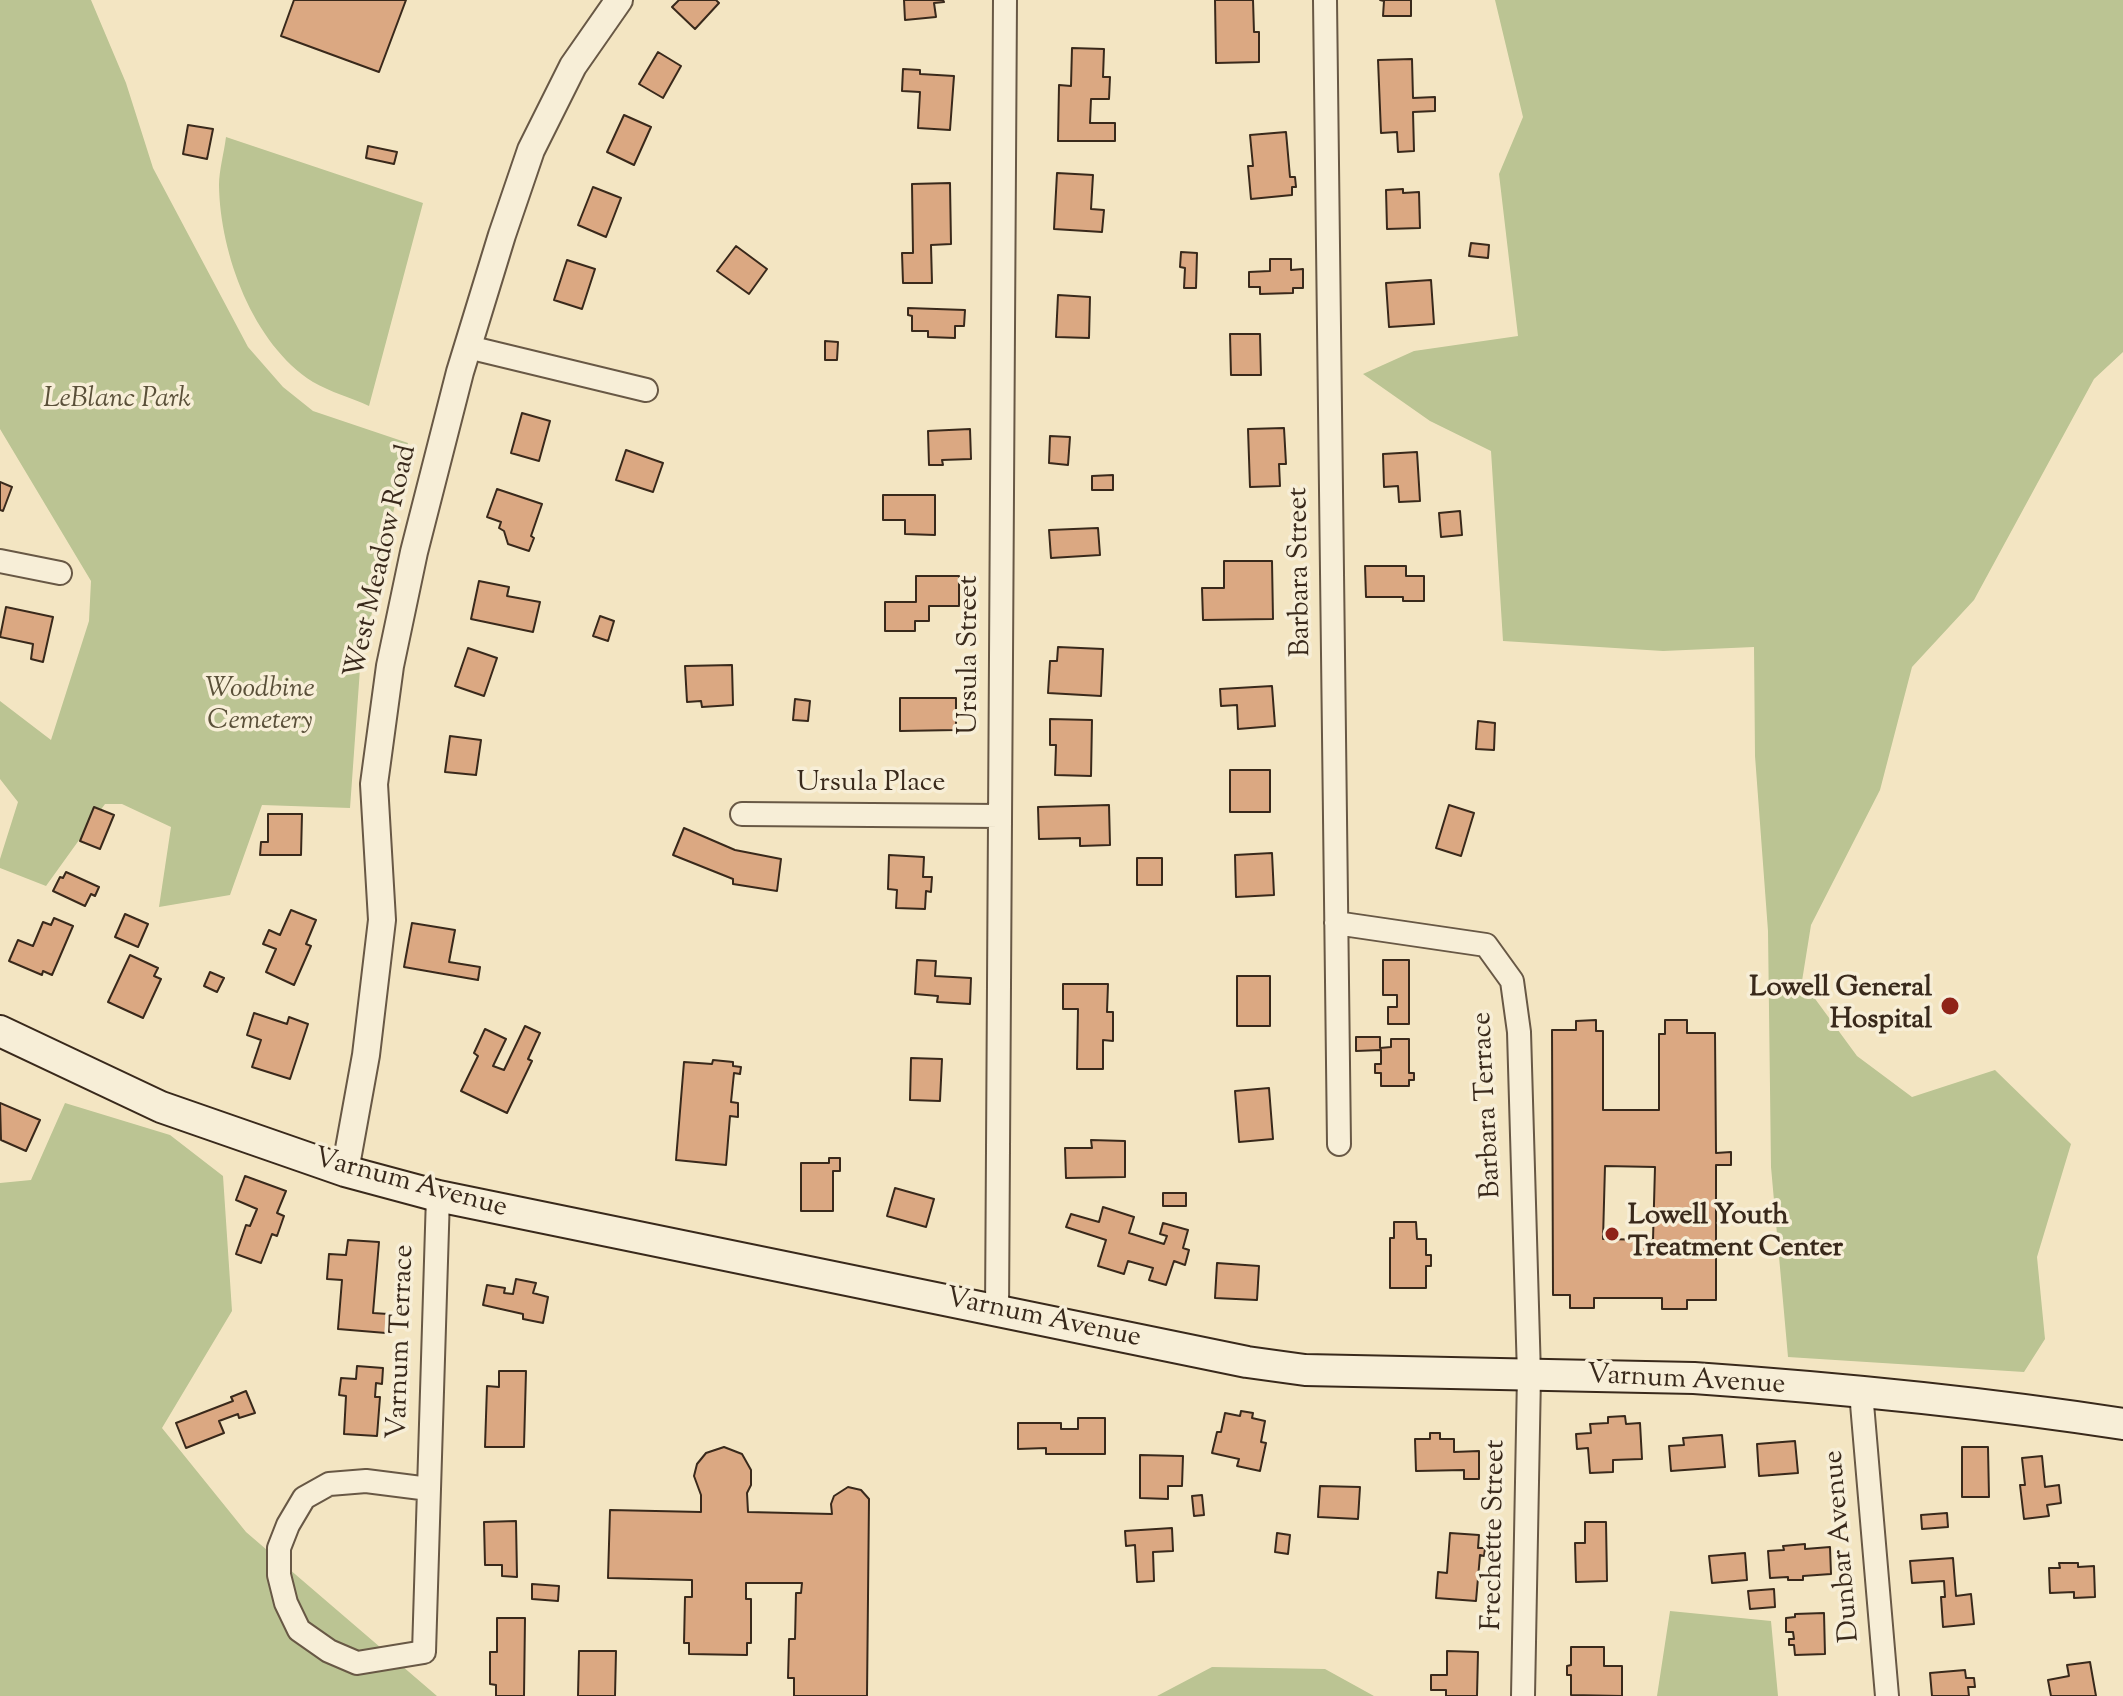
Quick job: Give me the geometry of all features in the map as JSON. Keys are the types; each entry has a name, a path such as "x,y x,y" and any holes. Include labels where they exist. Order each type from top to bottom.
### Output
{"main road":[{"name":"Varnum Avenue","path":"0,1031 161,1107 345,1171 438,1196 1247,1362 1305,1370 1694,1378 1861,1392 2123,1424"}],"street":[{"name":"West Meadow Road","path":"345,1171 366,1055 382,920 374,784 390,666 414,552 468,347 534,144 573,66 619,0"},
{"name":"Ursula Street","path":"997,1311 1005,0"},
{"name":"Barbara Street","path":"1325,0 1339,1144"},
{"path":"468,347 646,390"},
{"path":"0,561 60,573"},
{"name":"Ursula Place","path":"742,814 1000,816"},
{"name":"Barbara Terrace","path":"1336,923 1486,945 1512,981 1519,1032 1529,1375"},
{"name":"Varnum Terrace","path":"429,1489 366,1481 329,1484 304,1498 279,1548 279,1575 286,1603 299,1630 329,1651 357,1663 424,1652 438,1196"},
{"name":"Frechette Street","path":"1523,1696 1529,1375"},
{"name":"Dunbar Avenue","path":"1861,1392 1887,1696"}],"green space":[{"path":"0,0 91,0 126,83 153,168 248,347 283,387 313,411 408,443 360,669 350,808 262,805 230,895 159,907 171,827 122,804 105,804 46,886 0,868 18,802 0,779 0,701 51,740 89,621 91,581 0,429"},
{"path":"1495,0 2123,0 2123,352 2094,379 1974,600 1912,667 1880,790 1811,925 1802,981 1857,1056 1912,1097 1995,1070 2071,1144 2037,1257 2045,1339 2024,1372 1788,1357 1771,1167 1768,931 1755,756 1754,647 1663,651 1503,641 1491,451 1430,421 1363,374 1414,351 1518,336 1499,174 1523,117"},
{"path":"226,137 423,203 369,406 313,382 273,345 257,321 233,268 221,212 219,179"},
{"path":"65,1103 170,1135 223,1176 232,1311 162,1428 246,1532 437,1696 0,1696 0,1183 31,1180"},
{"path":"1670,1611 1771,1621 1778,1696 1657,1696"},
{"path":"1212,1667 1325,1669 1374,1696 1157,1696"}],"building":[{"path":"294,0 406,0 379,72 281,36"},
{"path":"679,0 716,0 719,3 695,29 672,7"},
{"path":"904,0 944,2 934,3 936,17 905,20"},
{"path":"1215,0 1253,0 1254,32 1259,32 1259,62 1216,63"},
{"path":"1380,0 1411,0 1411,16 1383,16 1384,1"},
{"path":"1072,48 1104,49 1103,77 1110,77 1109,99 1091,99 1090,123 1115,123 1115,141 1058,141 1059,85 1071,86"},
{"path":"658,52 681,66 663,98 639,84"},
{"path":"1412,59 1413,98 1435,97 1435,111 1413,112 1414,151 1398,152 1397,132 1381,133 1378,60"},
{"path":"903,69 920,70 920,74 954,76 950,130 918,128 920,92 902,91"},
{"path":"624,115 651,127 634,165 607,152"},
{"path":"188,125 213,129 207,159 183,154"},
{"path":"1286,132 1290,177 1295,177 1296,187 1292,187 1292,195 1251,199 1248,166 1253,166 1250,135"},
{"path":"368,146 397,152 394,164 366,158"},
{"path":"1057,173 1093,175 1091,209 1104,210 1102,232 1054,229"},
{"path":"950,183 951,244 931,245 932,283 903,283 902,253 913,253 912,184"},
{"path":"593,187 621,198 606,237 578,225"},
{"path":"1403,189 1403,193 1419,192 1420,228 1387,229 1386,190"},
{"path":"1471,243 1489,245 1488,258 1469,256"},
{"path":"736,246 767,269 749,294 717,271"},
{"path":"1181,252 1197,253 1196,288 1184,288 1185,268 1180,267"},
{"path":"1270,259 1291,259 1291,270 1303,269 1303,288 1293,288 1293,293 1260,294 1260,287 1249,287 1249,272 1270,271"},
{"path":"567,260 595,269 582,309 554,300"},
{"path":"1431,280 1434,324 1389,327 1386,283"},
{"path":"1058,295 1090,297 1089,338 1056,337"},
{"path":"908,308 965,310 964,326 955,326 955,338 928,337 928,331 912,331 912,316 908,315"},
{"path":"1230,334 1260,334 1261,375 1231,375"},
{"path":"825,341 838,342 837,360 825,360"},
{"path":"522,413 550,421 539,461 511,453"},
{"path":"1284,428 1286,464 1279,464 1280,486 1250,487 1248,429"},
{"path":"970,429 971,459 942,460 943,465 929,465 928,431"},
{"path":"1050,436 1070,437 1068,465 1049,463"},
{"path":"626,450 663,463 653,492 616,480"},
{"path":"1417,452 1420,501 1399,502 1398,486 1384,487 1383,454"},
{"path":"1113,475 1113,490 1092,490 1092,476"},
{"path":"0,482 12,487 3,511 0,510"},
{"path":"497,489 542,504 529,551 508,544 504,531 499,528 501,522 487,517"},
{"path":"883,495 935,495 935,535 905,534 905,520 883,520"},
{"path":"1460,511 1462,535 1441,537 1439,513"},
{"path":"1098,528 1100,555 1051,558 1049,530"},
{"path":"1224,561 1272,561 1273,619 1203,620 1202,588 1224,588"},
{"path":"1365,566 1406,566 1406,576 1424,576 1424,601 1403,601 1403,597 1366,597"},
{"path":"916,576 959,576 959,606 929,606 929,621 915,621 915,631 885,631 885,602 916,602"},
{"path":"479,581 509,587 507,596 540,602 533,632 471,619"},
{"path":"6,607 53,617 43,662 31,659 33,644 0,637"},
{"path":"600,616 614,621 608,641 593,636"},
{"path":"1058,647 1103,649 1101,696 1048,693 1050,661 1057,661"},
{"path":"468,648 497,658 484,696 455,686"},
{"path":"732,665 733,705 702,707 701,701 687,702 685,666"},
{"path":"1272,686 1275,726 1238,729 1237,705 1221,706 1220,689"},
{"path":"900,698 956,698 956,730 900,731"},
{"path":"795,699 810,701 808,721 793,720"},
{"path":"1050,719 1092,720 1091,776 1055,775 1056,745 1050,745"},
{"path":"1478,721 1495,723 1494,750 1476,749"},
{"path":"450,736 481,740 476,775 445,772"},
{"path":"1230,770 1270,770 1270,812 1230,812"},
{"path":"1109,805 1110,845 1080,846 1080,838 1039,839 1038,807"},
{"path":"1449,805 1474,813 1461,856 1436,848"},
{"path":"94,807 114,815 100,849 80,841"},
{"path":"268,814 302,814 301,855 260,855 261,842 268,842"},
{"path":"684,828 735,850 781,859 777,891 733,884 733,879 673,855"},
{"path":"1272,853 1274,895 1236,897 1235,855"},
{"path":"889,855 924,857 923,877 932,877 931,892 926,891 925,909 896,908 897,890 888,889"},
{"path":"1137,858 1162,858 1162,885 1137,885"},
{"path":"66,872 99,887 85,906 53,891"},
{"path":"291,910 316,920 306,944 311,946 294,985 266,972 276,949 263,944 269,930 280,935"},
{"path":"125,914 148,924 138,947 115,937"},
{"path":"54,918 73,926 52,975 43,971 42,975 9,961 18,940 33,946 43,922 51,925"},
{"path":"412,923 455,930 449,962 480,967 478,980 404,967"},
{"path":"130,955 158,968 154,976 161,979 143,1018 108,1002"},
{"path":"917,960 936,961 935,976 971,978 970,1004 937,1002 938,996 915,994"},
{"path":"1383,960 1409,960 1409,1024 1388,1024 1388,1007 1397,1007 1397,995 1383,995"},
{"path":"210,972 224,978 217,992 204,986"},
{"path":"1237,976 1270,976 1270,1026 1237,1026"},
{"path":"1063,984 1108,984 1107,1012 1113,1012 1113,1041 1103,1040 1103,1069 1077,1069 1078,1009 1063,1009"},
{"path":"254,1013 287,1024 289,1017 308,1024 290,1079 252,1067 261,1040 247,1035"},
{"path":"1596,1020 1596,1031 1603,1031 1603,1110 1659,1110 1659,1034 1665,1034 1665,1020 1687,1020 1687,1033 1715,1033 1716,1153 1731,1152 1731,1165 1716,1165 1716,1300 1687,1300 1687,1309 1662,1309 1662,1298 1594,1298 1594,1308 1570,1308 1570,1295 1553,1295 1552,1030 1576,1030 1576,1021","holes":["1605,1166 1655,1167 1653,1240 1603,1239"]},
{"path":"525,1026 540,1033 528,1059 532,1061 507,1113 461,1091 478,1056 474,1053 485,1029 506,1039 493,1066 504,1070"},
{"path":"1356,1037 1380,1037 1380,1048 1391,1047 1391,1039 1409,1039 1409,1073 1414,1073 1414,1080 1409,1080 1409,1086 1381,1086 1381,1073 1375,1073 1375,1064 1381,1064 1381,1050 1356,1051"},
{"path":"911,1058 942,1059 940,1101 910,1100"},
{"path":"713,1060 733,1062 733,1066 741,1067 740,1074 734,1073 731,1102 738,1103 738,1117 730,1116 726,1165 676,1160 684,1062 712,1064"},
{"path":"1269,1088 1273,1139 1239,1142 1235,1091"},
{"path":"0,1103 40,1120 26,1151 1,1140"},
{"path":"1091,1140 1125,1141 1125,1177 1066,1178 1065,1148 1092,1148"},
{"path":"829,1158 840,1158 840,1171 833,1171 833,1211 801,1211 801,1163 829,1163"},
{"path":"245,1176 286,1191 277,1213 284,1216 277,1236 272,1234 261,1263 236,1254 246,1225 250,1226 257,1209 236,1200"},
{"path":"895,1188 934,1199 926,1227 887,1216"},
{"path":"1163,1193 1186,1193 1186,1206 1163,1206"},
{"path":"1103,1207 1134,1217 1129,1233 1164,1244 1167,1236 1160,1234 1163,1223 1188,1230 1183,1248 1189,1250 1185,1265 1174,1261 1166,1285 1149,1280 1153,1268 1128,1261 1124,1274 1098,1266 1106,1240 1066,1227 1071,1214 1099,1222"},
{"path":"1394,1222 1416,1222 1417,1239 1426,1239 1426,1255 1431,1255 1431,1266 1426,1266 1426,1288 1390,1288 1390,1238 1394,1238"},
{"path":"348,1240 379,1242 373,1313 388,1314 386,1333 338,1329 342,1280 327,1279 329,1254 346,1255"},
{"path":"1217,1263 1259,1266 1257,1300 1215,1298"},
{"path":"516,1279 536,1283 533,1293 548,1297 543,1323 523,1319 523,1314 483,1305 487,1285 505,1288 504,1293 513,1294"},
{"path":"357,1366 383,1368 382,1384 376,1383 375,1397 380,1397 377,1436 344,1434 346,1396 339,1395 341,1378 356,1379"},
{"path":"499,1371 526,1371 524,1447 485,1447 487,1386 499,1387"},
{"path":"246,1391 255,1413 239,1418 238,1414 219,1421 224,1433 186,1448 176,1423 233,1401 231,1397"},
{"path":"1241,1411 1253,1413 1252,1418 1265,1421 1261,1442 1266,1443 1260,1471 1237,1466 1239,1459 1212,1453 1225,1413 1240,1416"},
{"path":"1625,1416 1626,1424 1640,1423 1642,1459 1613,1460 1613,1472 1590,1473 1588,1448 1577,1449 1576,1434 1591,1433 1590,1424 1608,1423 1608,1417"},
{"path":"1078,1418 1105,1418 1105,1454 1046,1454 1046,1448 1018,1449 1018,1423 1061,1423 1061,1429 1078,1429"},
{"path":"1430,1433 1440,1433 1440,1439 1454,1439 1454,1452 1479,1451 1479,1479 1464,1479 1464,1470 1416,1471 1415,1439 1430,1439"},
{"path":"1722,1435 1725,1467 1671,1471 1669,1446 1684,1445 1683,1438"},
{"path":"1795,1441 1798,1473 1759,1476 1757,1444"},
{"path":"724,1447 742,1454 751,1470 748,1512 832,1514 834,1496 848,1487 861,1490 869,1499 867,1696 794,1696 794,1678 788,1678 789,1639 795,1639 796,1593 801,1593 802,1583 746,1583 746,1599 751,1599 751,1643 747,1643 747,1655 689,1654 689,1643 684,1643 685,1597 692,1597 692,1580 608,1578 610,1510 701,1512 701,1495 694,1476 697,1464 706,1453"},
{"path":"1962,1447 1988,1447 1989,1497 1962,1497"},
{"path":"1140,1455 1183,1456 1182,1486 1168,1486 1168,1499 1140,1498"},
{"path":"2042,1456 2045,1487 2059,1485 2061,1503 2047,1505 2049,1516 2024,1519 2020,1485 2025,1485 2022,1458"},
{"path":"1320,1486 1360,1487 1358,1519 1318,1517"},
{"path":"1202,1495 1204,1515 1194,1516 1192,1496"},
{"path":"1947,1513 1948,1527 1922,1529 1921,1515"},
{"path":"516,1521 517,1577 502,1576 502,1565 485,1565 484,1522"},
{"path":"1585,1522 1606,1522 1607,1581 1576,1582 1575,1543 1585,1543"},
{"path":"1172,1528 1173,1551 1153,1552 1154,1581 1137,1582 1135,1545 1126,1546 1125,1531"},
{"path":"1277,1533 1290,1535 1288,1554 1275,1552"},
{"path":"1450,1533 1479,1535 1478,1548 1485,1548 1484,1556 1480,1555 1476,1601 1436,1598 1438,1572 1447,1573"},
{"path":"1805,1544 1805,1549 1830,1547 1831,1574 1803,1576 1803,1580 1770,1578 1768,1551"},
{"path":"1745,1553 1747,1580 1712,1583 1709,1556"},
{"path":"1953,1558 1956,1596 1971,1594 1974,1624 1943,1627 1941,1597 1945,1597 1944,1581 1912,1583 1910,1561"},
{"path":"2059,1563 2094,1566 2095,1597 2074,1598 2074,1592 2050,1593 2049,1568 2060,1568"},
{"path":"532,1584 559,1586 558,1601 532,1599"},
{"path":"1774,1589 1775,1607 1750,1609 1748,1591"},
{"path":"1824,1613 1825,1654 1795,1655 1794,1645 1789,1645 1789,1639 1794,1639 1793,1632 1786,1632 1786,1618 1795,1617 1795,1614"},
{"path":"497,1618 525,1618 524,1696 496,1696 496,1685 490,1684 490,1652 497,1652"},
{"path":"1571,1647 1604,1647 1604,1666 1622,1666 1622,1696 1571,1695 1571,1675 1567,1675 1567,1666 1571,1665"},
{"path":"579,1651 616,1651 615,1696 578,1696"},
{"path":"1447,1651 1478,1652 1477,1696 1446,1696 1446,1690 1431,1690 1431,1675 1447,1675"},
{"path":"2090,1662 2096,1696 2051,1696 2048,1680 2069,1676 2067,1665"},
{"path":"1965,1670 1966,1678 1974,1678 1975,1687 1968,1687 1969,1696 1932,1696 1930,1673"}],"place":[{"name":"Lowell General Hospital","path":"1950,1006"},
{"name":"Lowell Youth Treatment Center","path":"1612,1234"}],"park label":[{"name":"LeBlanc Park","path":"117,401"},
{"name":"Woodbine Cemetery","path":"260,707"}]}
